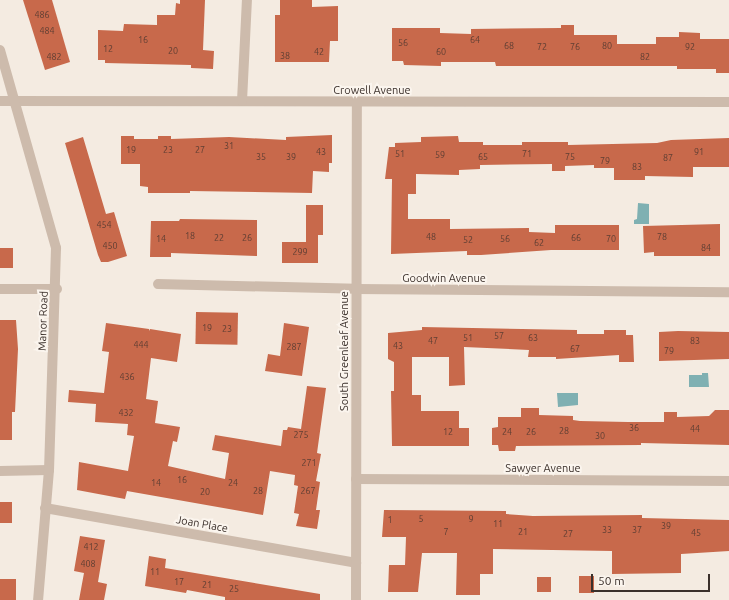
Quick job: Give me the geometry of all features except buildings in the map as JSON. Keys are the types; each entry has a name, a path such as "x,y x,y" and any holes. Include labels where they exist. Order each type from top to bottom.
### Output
{"street":[{"path":"242,101 247,0"},
{"name":"Manor Road","path":"0,50 56,248 57,289 49,470 38,600"},
{"name":"Crowell Avenue","path":"0,101 729,102"},
{"name":"South Greenleaf Avenue","path":"356,600 357,102"},
{"name":"Goodwin Avenue","path":"158,284 356,289 729,292"},
{"path":"0,289 57,289"},
{"path":"0,471 49,470"},
{"name":"Sawyer Avenue","path":"356,479 729,481"},
{"name":"Joan Place","path":"45,508 356,563"}],"water":[{"path":"638,203 649,204 649,224 634,224 634,220 637,219"},
{"path":"702,373 708,373 709,387 689,387 689,375 702,375"},
{"path":"557,393 578,393 578,405 558,407"}]}
